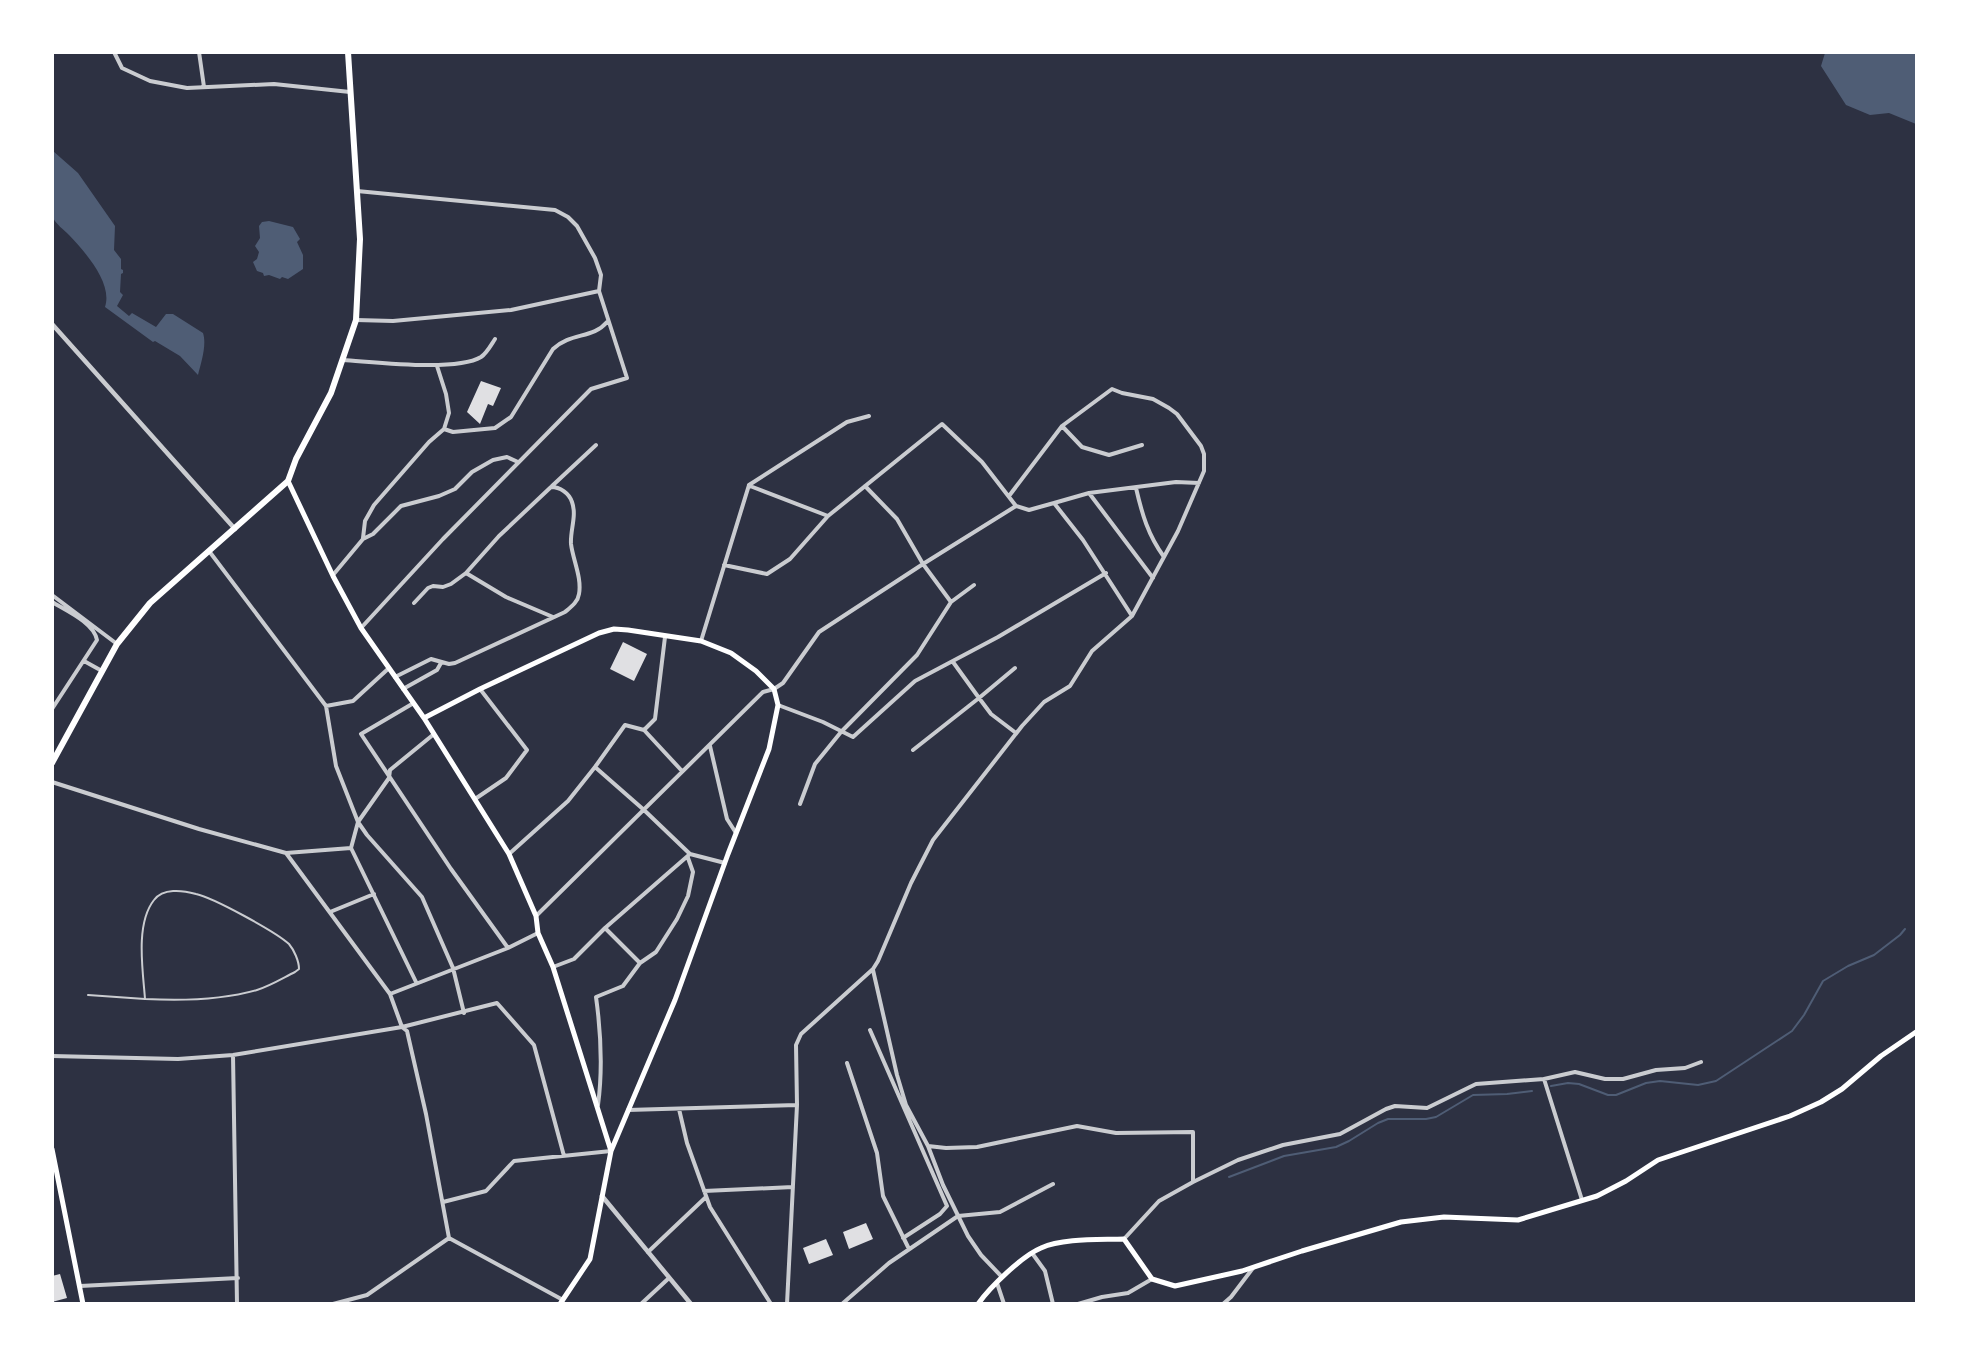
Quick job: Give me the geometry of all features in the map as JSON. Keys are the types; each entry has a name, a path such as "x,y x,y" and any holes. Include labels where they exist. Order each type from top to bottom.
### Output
{"main road":[{"path":"52,764 117,644 150,603 288,482 296,459 331,393 356,320 360,238 348,52"},
{"path":"288,482 361,628 412,704 424,718 509,854 536,916 538,933 553,968 611,1151"},
{"path":"424,718 599,633 614,630 700,641 731,653 756,671 774,689 778,705 770,748 675,1000 611,1151 590,1259 562,1302"},
{"path":"978,1304 1002,1277 1032,1253 1058,1243 1124,1239 1152,1279 1174,1286 1254,1267 1401,1222 1444,1217 1518,1220 1597,1196 1659,1160 1790,1116 1821,1102 1842,1089 1881,1056 1917,1032"},
{"path":"52,1149 83,1304"}],"street":[{"path":"114,52 122,68 150,81 187,88 274,84 350,92"},
{"path":"199,52 204,87"},
{"path":"357,191 555,210 568,217 577,226 601,274 599,291 607,322 627,378 591,388 443,539 361,628"},
{"path":"356,320 393,321 511,310 599,291"},
{"path":"444,429 453,432 495,428 511,417 553,349 563,340 602,329 607,322"},
{"path":"52,324 235,529"},
{"path":"344,360 437,366 474,361 484,356 495,339"},
{"path":"363,539 365,521 374,505 429,442 444,429 450,413 437,366"},
{"path":"787,1304 797,1105 796,1045 801,1034 873,969 911,883 933,840 1016,733 1044,702 1070,686 1092,651 1131,616 1178,531 1204,471 1205,462 1201,446 1177,414 1161,402 1112,389 1062,426 1009,496"},
{"path":"700,641 749,485 847,422 869,416"},
{"path":"724,565 767,574 790,559 828,516 942,424 982,462 1016,506 1029,510 1089,493 1176,482 1199,483"},
{"path":"1062,426 1082,447 1109,455 1142,445"},
{"path":"414,603 428,588 451,584 466,573 499,536 596,445"},
{"path":"333,576 363,539 373,534 401,506 439,496 455,489 472,472 493,460 507,457 518,462"},
{"path":"749,485 828,516"},
{"path":"865,486 897,519 923,564 951,602"},
{"path":"395,677 431,659 437,659 441,663 455,663 565,612 574,604 579,594 578,572 571,543 574,512 572,501 561,489 551,487"},
{"path":"1136,488 1147,529 1164,557"},
{"path":"1089,493 1152,578"},
{"path":"1054,503 1106,573 1131,616"},
{"path":"536,916 763,692 783,683 819,632 1016,506"},
{"path":"209,551 326,706 336,766 358,822 422,897 453,968 464,1013"},
{"path":"466,573 506,597 553,617"},
{"path":"778,705 823,722 853,737 915,681 953,662 1106,573"},
{"path":"800,804 815,764 841,732 917,656 951,602 974,585"},
{"path":"52,595 117,644"},
{"path":"52,602 89,626 97,640 52,709"},
{"path":"644,730 655,719 666,637"},
{"path":"84,660 103,671"},
{"path":"953,662 992,714 1016,733"},
{"path":"403,689 436,670 441,663"},
{"path":"326,706 353,701 389,668"},
{"path":"914,750 1014,668"},
{"path":"475,799 506,778 527,750 480,689"},
{"path":"412,704 361,734 451,869 508,948"},
{"path":"509,854 568,801 625,724 644,730 682,771"},
{"path":"416,982 351,848 358,822 389,778 390,770 434,734"},
{"path":"710,745 727,819 736,834"},
{"path":"595,767 644,810 689,856 693,872 688,896 677,919 656,952 640,963 623,986 596,997 601,1031 601,1082 597,1108"},
{"path":"52,782 199,829 286,853 351,848"},
{"path":"286,853 390,994 402,1027 407,1031 449,1238"},
{"path":"689,856 725,863"},
{"path":"553,968 574,959 605,928 689,856"},
{"path":"330,912 374,894"},
{"path":"605,928 640,963"},
{"path":"390,994 508,948 538,933"},
{"path":"873,969 906,1105 928,1146 968,1236 981,1255 1002,1277"},
{"path":"52,1056 178,1059 233,1055 402,1027 497,1004 534,1045 564,1156"},
{"path":"870,1030 947,1206 940,1214 903,1238"},
{"path":"233,1055 237,1304"},
{"path":"1124,1239 1159,1201 1193,1182 1238,1160 1283,1145 1340,1134 1386,1108 1395,1106 1427,1108 1476,1084 1544,1079 1575,1072 1605,1079 1623,1079 1656,1071 1685,1068 1701,1062"},
{"path":"848,1063 877,1153 883,1196 909,1249"},
{"path":"1544,1079 1582,1200"},
{"path":"628,1110 797,1105"},
{"path":"679,1109 687,1143 710,1207 771,1304"},
{"path":"928,1146 977,1147 1077,1126 1116,1132 1193,1132 1193,1182"},
{"path":"443,1202 486,1191 514,1161 611,1151"},
{"path":"842,1304 869,1279 958,1216 1000,1212 1053,1184"},
{"path":"52,1187 60,1186"},
{"path":"704,1191 792,1187"},
{"path":"602,1196 691,1304"},
{"path":"648,1252 706,1197"},
{"path":"449,1238 562,1302"},
{"path":"333,1304 367,1295 449,1238"},
{"path":"1032,1253 1045,1271 1053,1304"},
{"path":"1223,1304 1254,1267"},
{"path":"80,1286 238,1278"},
{"path":"641,1304 669,1278"},
{"path":"1078,1304 1128,1293 1152,1279"},
{"path":"996,1283 1004,1304"}],"lane":[{"path":"88,994 146,999 193,1000 258,990 296,972 299,969 299,962 289,945 263,927 198,894 165,892 155,898 144,927 142,952 146,999"}],"water":[{"path":"1825,53 1916,53 1916,124 1889,113 1870,115 1846,105 1821,66"},
{"path":"53,151 78,173 115,226 114,250 121,259 123,270 120,292 123,295 117,306 129,316 132,313 156,327 166,314 173,314 203,333 204,348 198,375 180,356 155,341 153,342 105,307 105,288 96,268 53,218"},
{"path":"269,221 293,227 300,239 297,242 303,255 303,269 288,279 264,276 263,273 257,271 253,262 257,259 259,252 255,246 260,238 259,226 262,222"}],"building":[{"path":"481,381 501,388 493,406 488,404 480,424 467,412"},
{"path":"623,642 647,654 634,681 610,669"},
{"path":"866,1223 873,1239 849,1249 843,1232"},
{"path":"826,1239 833,1255 809,1264 803,1248"},
{"path":"60,1274 67,1298 52,1302 52,1276"}],"waterway":[{"path":"1551,1086 1579,1084 1608,1095 1616,1095 1646,1083 1660,1081 1698,1085 1716,1081 1792,1031 1823,981 1848,966 1874,955 1905,929"},
{"path":"1229,1177 1284,1156 1336,1147 1388,1119 1436,1117 1473,1095 1532,1091"}]}
